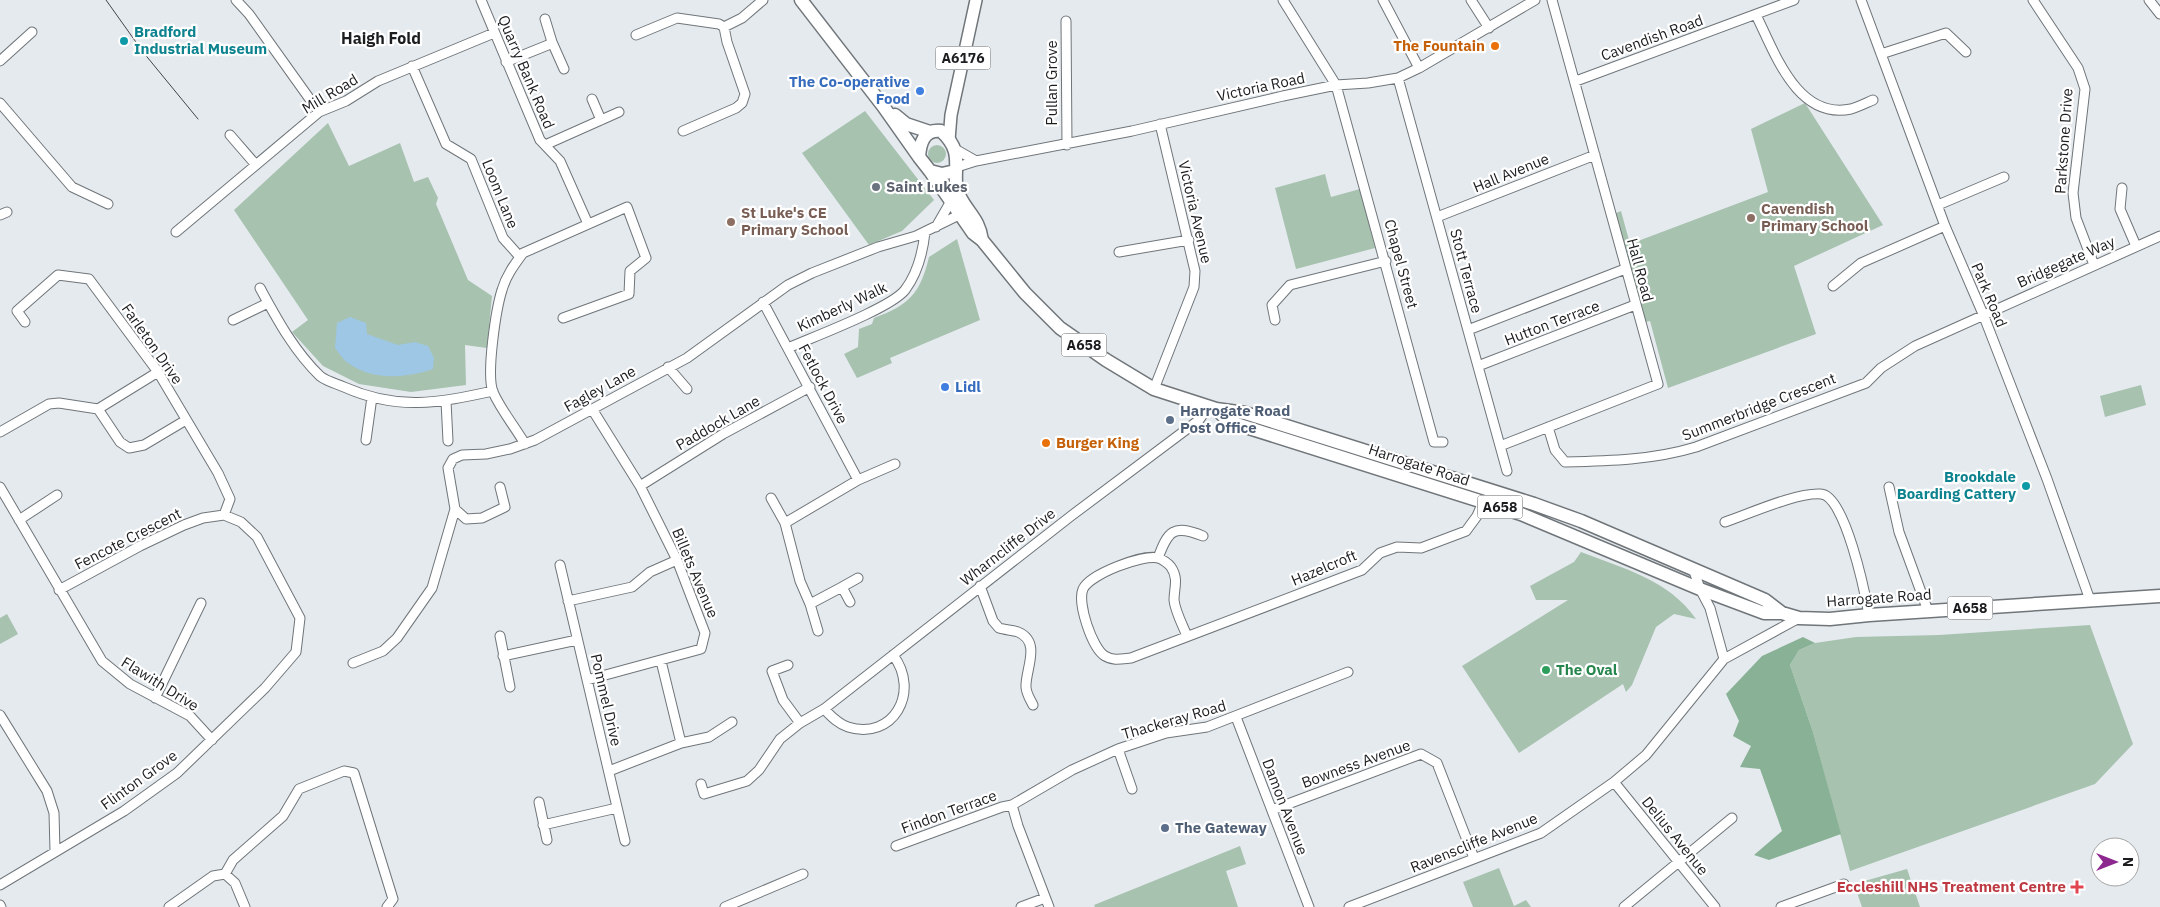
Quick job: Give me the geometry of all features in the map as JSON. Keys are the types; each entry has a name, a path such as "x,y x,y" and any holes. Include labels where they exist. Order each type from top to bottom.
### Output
{"highway":[{"path":"801,0 883,106 906,124 944,138"},
{"name":"Harrogate Road","path":"883,106 951,201 980,226 982,240 1025,294 1060,328 1106,360 1154,389 1212,408 1245,413 1534,504 1692,568 1765,600 1782,613"},
{"path":"919,157 922,139 944,138"},
{"name":"Harrogate Road","path":"944,138 956,169 963,210"},
{"path":"930,171 942,174 956,169"},
{"name":"Harrogate Road","path":"1212,408 1230,422 1482,502 1583,538 1700,589 1764,613 1782,613 1799,618 1830,619 2160,596"}],"main road":[{"name":"A6176","path":"944,138 951,115 976,0"}],"street":[{"path":"236,0 249,14 319,112"},
{"name":"Quarry Bank Road","path":"481,0 540,140 560,161 588,224"},
{"path":"724,27 742,18 763,0"},
{"name":"Chapel Street","path":"1283,0 1336,85 1386,261 1434,442 1443,442"},
{"path":"1383,0 1418,68"},
{"path":"1471,0 1489,28"},
{"name":"Victoria Road","path":"956,169 976,161 1067,145 1336,85 1368,84 1398,78 1489,28 1535,0"},
{"name":"Hall Road","path":"1500,446 1658,384 1625,269 1576,81 1552,0"},
{"name":"Park Road","path":"1861,0 1945,226 1983,314 2047,479 2090,600"},
{"name":"Parkstone Drive","path":"2033,0 2078,68 2084,89 2073,193 2076,218 2094,265"},
{"path":"2149,0 2160,14"},
{"name":"Cavendish Road","path":"1576,81 1790,1"},
{"path":"1756,15 1782,66 1803,97 1819,107 1833,110 1852,109 1872,100"},
{"path":"636,35 677,18 719,24 724,27 727,42 745,94 742,103 736,108 683,131"},
{"path":"545,19 552,42 564,69"},
{"name":"Pullan Grove","path":"1066,21 1067,145"},
{"path":"0,61 32,32"},
{"name":"Mill Road","path":"176,232 319,112 346,101 378,81 494,32"},
{"path":"1882,54 1946,33 1966,52"},
{"path":"506,62 548,46 552,42"},
{"name":"Loom Lane","path":"412,66 446,144 471,159 503,238 520,257"},
{"name":"Stott Terrace","path":"1398,78 1507,471"},
{"path":"592,99 602,120"},
{"path":"0,103 72,187 108,204"},
{"path":"545,145 619,112"},
{"name":"Victoria Avenue","path":"1154,389 1194,286 1195,271 1160,124"},
{"path":"230,135 256,166"},
{"path":"944,138 976,161"},
{"name":"Hall Avenue","path":"1437,218 1595,155"},
{"path":"1938,205 2004,177"},
{"path":"2122,188 2120,209 2136,246"},
{"path":"936,228 951,201"},
{"path":"525,444 493,391 491,371 494,329 502,290 511,268 520,257 537,246 627,207 646,258 630,271 629,294 563,318"},
{"name":"Fagley Lane","path":"353,663 383,652 412,618 432,588 455,509 448,468 453,459 462,455 486,454 525,444 687,358 762,302 812,272 936,228 963,210"},
{"path":"1833,286 1861,263 1945,226"},
{"name":"Kimberly Walk","path":"788,348 878,308 893,300 905,290 921,255 926,232"},
{"name":"Bridgegate Way","path":"1983,314 2160,236"},
{"path":"1119,252 1188,240"},
{"path":"1275,320 1272,305 1290,285 1386,261"},
{"path":"1468,330 1625,269"},
{"name":"Farleton Drive","path":"25,322 17,311 58,275 89,279 158,372 186,420 230,499 224,515"},
{"path":"260,288 284,334 321,377 360,394 407,404 446,401 493,391"},
{"name":"Fetlock Drive","path":"762,302 810,387 858,480"},
{"path":"233,320 268,304"},
{"name":"Hutton Terrace","path":"1478,366 1635,305"},
{"name":"Summerbridge Crescent","path":"1548,427 1555,450 1565,462 1614,460 1670,454 1866,383 1881,368 1915,346 1983,314"},
{"path":"668,367 687,390"},
{"path":"0,432 42,406 59,403 98,409 158,372"},
{"name":"Paddock Lane","path":"640,486 723,434 810,387"},
{"path":"366,440 372,396"},
{"path":"446,401 448,441"},
{"name":"Wharncliffe Drive","path":"701,784 704,794 747,781 759,770 780,739 800,722 824,709 980,586 1200,420 1212,408"},
{"path":"98,409 120,442 129,448 144,446 186,420"},
{"name":"Billets Avenue","path":"587,680 700,649 705,633 677,560 640,486 592,409"},
{"path":"785,523 858,480 895,464"},
{"path":"455,509 466,519 482,518 505,507 500,486"},
{"name":"Flawith Drive","path":"0,487 102,661 116,675 190,716 212,740"},
{"path":"1889,487 1899,532 1928,611"},
{"path":"1725,522 1795,498 1822,493 1832,498 1840,510 1863,586 1869,615"},
{"path":"19,520 57,495"},
{"path":"771,498 785,523 800,582 810,604 818,631"},
{"name":"Hazelcroft","path":"1158,558 1142,559 1097,574 1084,588 1080,600 1084,616 1098,648 1104,655 1117,660 1131,658 1362,570 1380,553 1397,546 1422,548 1444,541 1466,531 1477,516 1482,502"},
{"name":"Fencote Crescent","path":"59,590 140,546 184,525 203,518 224,515"},
{"name":"Flinton Grove","path":"0,885 124,811 177,773 212,740 296,652 300,618 257,537 241,522 224,515"},
{"path":"1187,636 1174,601 1177,582 1170,566 1158,558 1164,539 1171,533 1188,530 1202,536"},
{"path":"568,601 632,587 650,572 677,560"},
{"name":"Pommel Drive","path":"560,565 625,841"},
{"path":"1692,568 1710,608 1724,659"},
{"path":"810,604 858,578"},
{"path":"980,586 993,620 999,628 1018,632 1025,638 1030,647 1030,667 1026,679 1026,690 1033,705"},
{"path":"842,587 850,602"},
{"path":"155,698 202,603"},
{"name":"Ravenscliffe Avenue","path":"1349,907 1541,833 1614,782 1646,755 1724,659 1799,618"},
{"path":"500,636 510,687"},
{"path":"503,656 577,640"},
{"path":"824,709 836,721 848,727 862,729 886,722 902,704 905,694 904,674 893,655"},
{"path":"661,660 681,743"},
{"path":"788,665 772,671 783,700 800,722"},
{"name":"Thackeray Road","path":"1012,805 1072,770 1118,750 1166,733 1207,727 1348,672"},
{"path":"0,715 47,791 54,813 55,851"},
{"name":"Damon Avenue","path":"1236,717 1309,907"},
{"path":"609,771 681,743 709,737 732,722"},
{"name":"Thackeray Road","path":"1118,750 1132,789"},
{"name":"Bowness Avenue","path":"1272,810 1421,754 1437,763 1474,858"},
{"path":"225,874 233,860 283,816 299,789 344,771 354,773 393,899 387,907"},
{"name":"Delius Avenue","path":"1614,782 1715,907"},
{"path":"539,802 547,840"},
{"path":"1012,805 1049,907"},
{"name":"Findon Terrace","path":"896,846 1012,805"},
{"path":"543,825 617,808"},
{"path":"1624,907 1732,818"},
{"path":"169,907 213,876 225,874"},
{"path":"225,874 235,883 245,907"},
{"path":"725,907 803,874"},
{"path":"1781,907 1803,903 1844,884"},
{"path":"1022,907 1046,898"}],"green space":[{"path":"1805,103 1883,225 1794,266 1816,334 1668,388 1650,321 1645,322 1616,213 1621,211 1630,244 1768,192 1751,129"},
{"path":"865,111 934,200 902,231 869,245 802,153"},
{"path":"328,123 349,166 400,143 414,182 428,177 438,198 436,204 468,280 492,296 487,348 465,345 466,385 411,392 359,384 323,366 292,332 308,320 234,210"},
{"path":"937,145 943,148 946,154 943,160 937,163 931,160 928,154 931,148"},
{"path":"1325,174 1331,197 1360,189 1375,248 1296,269 1275,188"},
{"path":"957,239 980,320 890,358 892,363 857,378 844,354 858,347 859,329 872,324 874,318 904,303 917,289 922,280 929,257"},
{"path":"2141,385 2146,405 2105,417 2100,396"},
{"name":"The Oval","path":"1581,552 1629,570 1659,585 1685,605 1696,619 1674,614 1656,627 1632,685 1626,692 1623,684 1519,753 1462,666 1568,600 1536,600 1530,586 1574,562"},
{"path":"7,614 18,634 0,644 0,618"},
{"path":"2090,625 2133,744 2095,784 1850,871 1813,732 1790,665 1799,650 1815,643 1856,637 1939,635"},
{"path":"1803,637 1815,643 1799,650 1790,665 1813,732 1841,834 1769,860 1754,855 1782,831 1760,769 1740,767 1751,746 1733,736 1739,721 1726,694 1762,656"},
{"path":"1240,846 1246,864 1226,871 1238,907 1095,907 1094,905"},
{"path":"1499,868 1514,906 1526,900 1531,907 1473,907 1463,882"},
{"path":"1907,869 1920,907 1862,907 1854,884"}],"water":[{"path":"350,317 366,323 367,334 398,345 415,342 428,346 434,358 433,369 401,376 389,376 368,373 357,369 348,363 335,348 337,323"}],"tram line":[{"path":"106,0 143,52 198,119"}],"place":[{"name":"Bradford Industrial Museum","path":"124,41"},
{"name":"The Fountain","path":"1495,46"},
{"name":"The Co-operative Food","path":"920,91"},
{"name":"Saint Lukes","path":"876,187"},
{"name":"Cavendish Primary School","path":"1751,218"},
{"name":"St Luke's CE Primary School","path":"731,222"},
{"name":"Lidl","path":"945,387"},
{"name":"Harrogate Road Post Office","path":"1170,420"},
{"name":"Burger King","path":"1046,443"},
{"name":"Brookdale Boarding Cattery","path":"2026,486"},
{"name":"The Oval","path":"1546,670"},
{"name":"The Gateway","path":"1165,828"},
{"name":"Eccleshill NHS Treatment Centre","path":"2077,887"}],"district":[{"name":"Haigh Fold","path":"381,38"}]}
